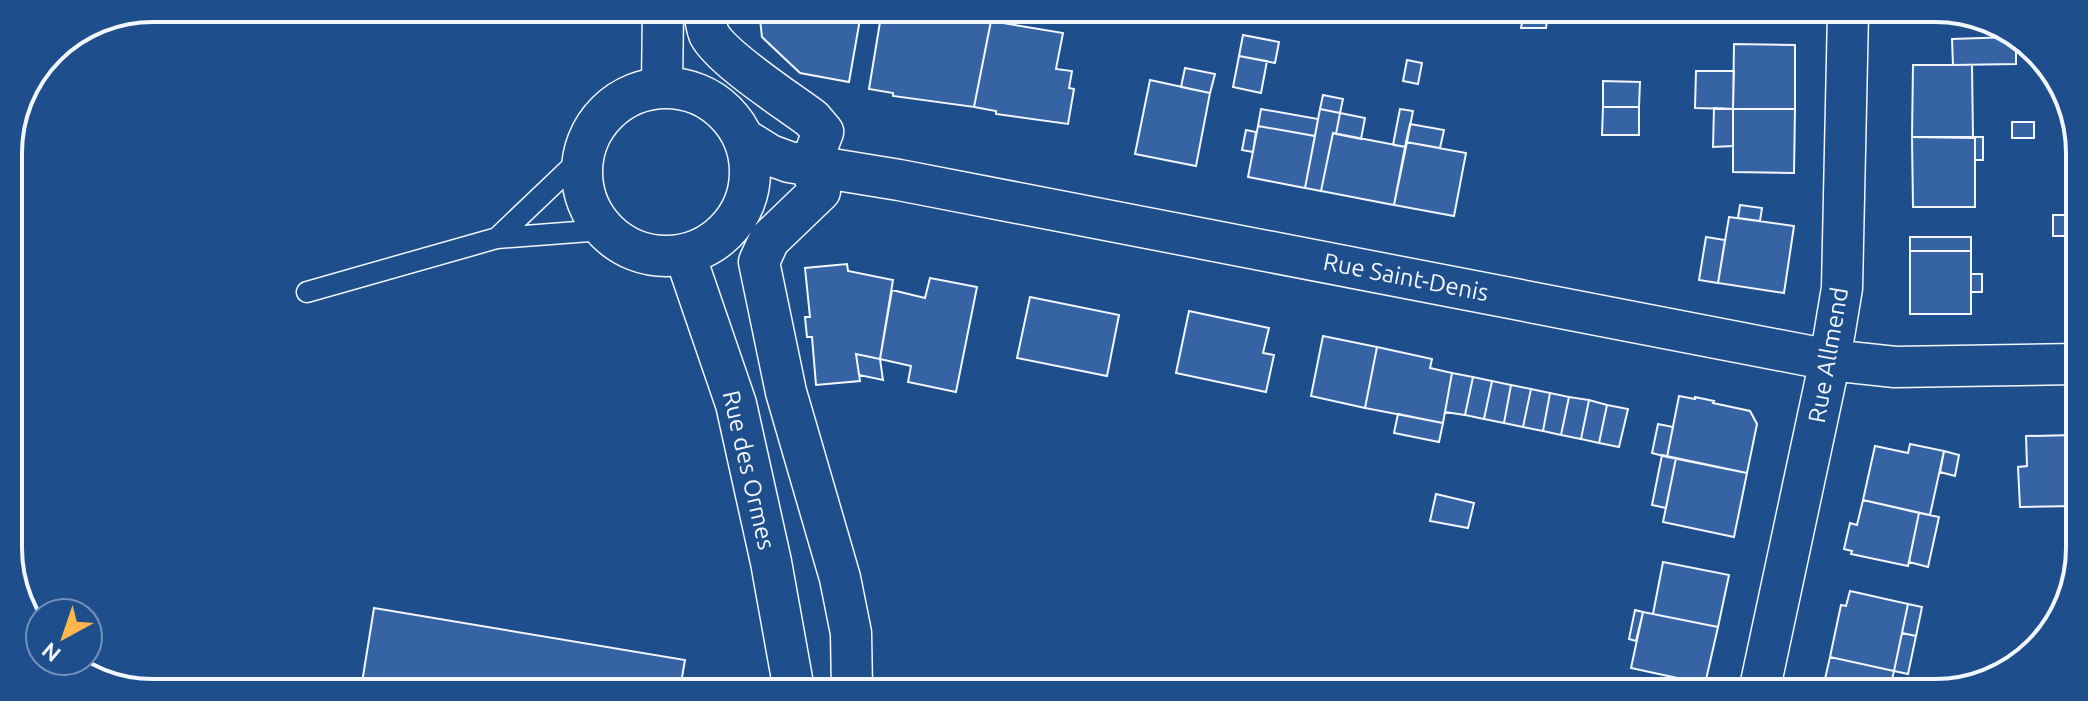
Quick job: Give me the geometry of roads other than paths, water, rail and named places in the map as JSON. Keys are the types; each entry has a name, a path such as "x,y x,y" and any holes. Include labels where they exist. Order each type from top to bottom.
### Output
{"street":[{"path":"662,87 663,22"},
{"path":"706,22 710,36 726,54 812,119 823,132 810,166 820,191 769,240 759,262 786,392 843,592 851,633 852,679"},
{"name":"Rue Allmend","path":"1762,679 1830,360 1842,288 1848,22"},
{"path":"662,87 688,90 711,100 731,117 744,139 751,168 747,197 734,223 713,244 685,255 663,257 641,253 620,244 603,230 589,208 582,183 583,156 592,130 610,108 634,93 662,87"},
{"name":"Rue Saint-Denis","path":"744,139 770,155 789,162 915,183 1830,360 1895,367 2066,364"},
{"name":"Rue des Ormes","path":"685,255 736,404 771,562 792,679"}],"lane":[{"path":"497,238 583,156"},
{"path":"307,292 497,238 603,230"}]}
